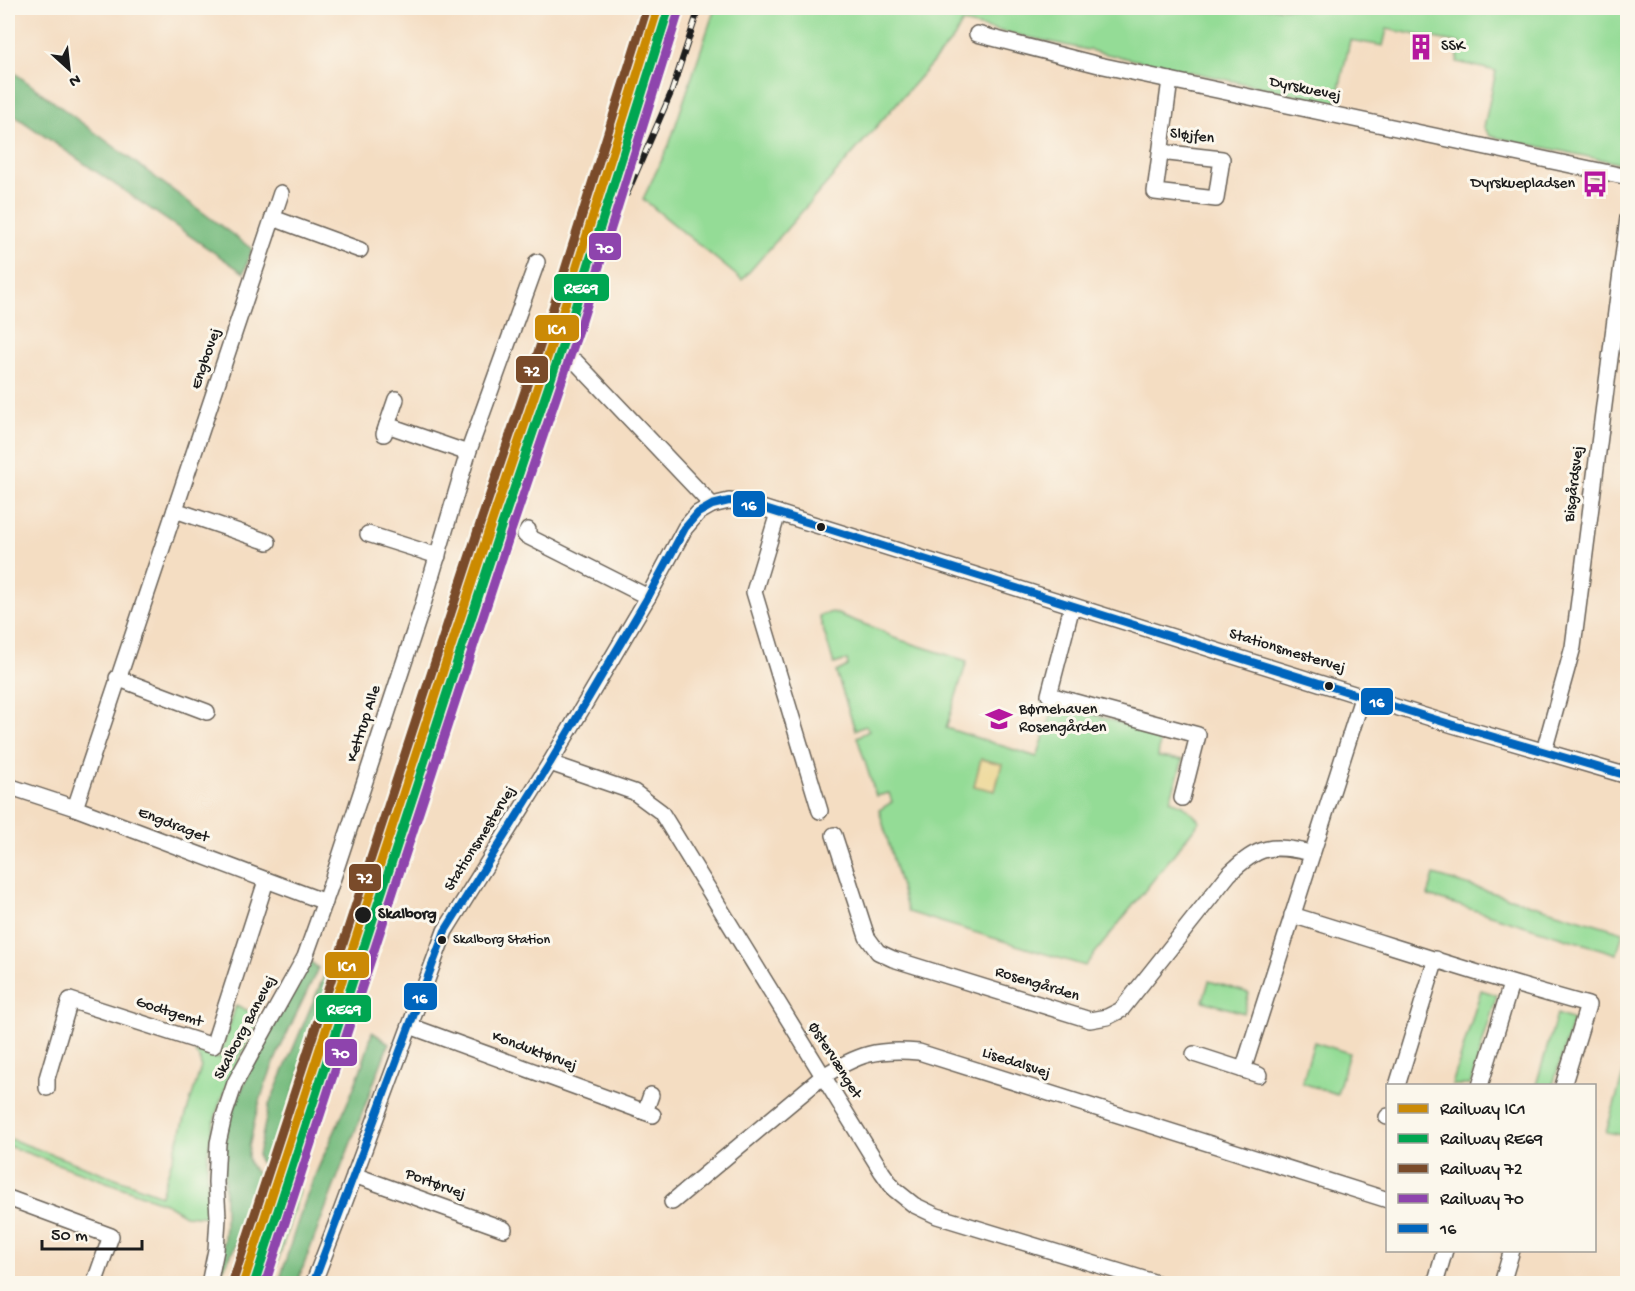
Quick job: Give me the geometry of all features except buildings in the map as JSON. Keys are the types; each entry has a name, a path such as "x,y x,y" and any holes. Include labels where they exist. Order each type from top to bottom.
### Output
{"street":[{"name":"Dyrskuevej","path":"977,34 1099,65 1628,177"},
{"name":"Sløjfen","path":"1160,152 1221,159 1216,199 1155,192 1160,152 1170,80"},
{"name":"Engbovej","path":"75,807 281,193"},
{"path":"273,218 360,250"},
{"name":"Bisgårdsvej","path":"1544,751 1573,647 1628,218"},
{"name":"Kettrup Alle","path":"325,902 438,556 468,453 537,262"},
{"path":"576,362 712,505"},
{"path":"396,399 386,429 468,453"},
{"name":"Stationsmestervej","path":"313,1284 445,931 550,763 686,528 698,513 712,505 729,501 746,503 1453,725 1628,776"},
{"path":"175,510 268,542"},
{"path":"778,513 754,592 820,811"},
{"path":"528,530 525,535 648,597"},
{"path":"368,534 438,556"},
{"path":"1072,606 1049,695 1198,735 1182,798"},
{"path":"117,678 207,712"},
{"path":"1243,1070 1363,695"},
{"name":"Østervænget","path":"550,763 634,792 661,812 822,1077 894,1189 914,1205 938,1216 1160,1284"},
{"name":"Engdraget","path":"8,786 75,807 325,902"},
{"name":"Rosengården","path":"834,835 867,937 878,952 893,959 1090,1020 1107,1017 1121,1010 1229,874 1247,856 1271,847 1286,847 1311,853"},
{"name":"Godtgemt","path":"46,1088 70,1000 213,1046 266,880"},
{"name":"Skalborg Banevej","path":"209,1284 216,1250 218,1143 224,1116 235,1083 304,957 325,902"},
{"path":"1292,915 1511,984 1588,1005 1564,1084"},
{"path":"1398,1084 1436,959"},
{"path":"1481,1084 1511,984"},
{"name":"Konduktørvej","path":"410,1026 649,1114 651,1095"},
{"name":"Lisedalsvej","path":"672,1202 822,1077 846,1062 870,1053 894,1050 919,1052 1386,1199"},
{"path":"1194,1054 1259,1075"},
{"name":"Portørvej","path":"354,1175 504,1229"},
{"path":"8,1198 111,1236 94,1284"},
{"path":"1435,1284 1445,1252"},
{"path":"1504,1277 1512,1252"}],"green space":[{"path":"715,8 1627,8 1627,165 1490,136 1484,127 1496,71 1457,62 1460,43 1387,29 1383,46 1350,40 1336,103 962,23 954,38 742,280 643,199 669,145"},
{"path":"8,68 252,249 244,273 8,111"},
{"path":"832,612 882,631 894,638 967,661 946,728 1037,757 1053,710 1041,706 1044,699 1155,734 1160,739 1158,757 1183,760 1170,800 1183,805 1200,821 1085,966 908,912 879,810 892,802 889,793 876,796 857,737 869,731 866,726 855,730 836,672 848,666 847,660 834,664 819,616"},
{"path":"1434,875 1623,932 1617,954 1428,896"},
{"path":"310,961 318,968 271,1069 257,1111 249,1147 248,1156 251,1166 254,1171 264,1175 260,1198 220,1276 225,1226 224,1147 229,1120 253,1063"},
{"path":"327,969 332,974 267,1167 259,1161 258,1155 269,1105"},
{"path":"1209,981 1249,993 1244,1013 1203,1001"},
{"path":"1481,990 1497,995 1470,1084 1452,1084"},
{"path":"236,1005 261,1017 228,1082 211,1134 207,1160 209,1217 185,1215 167,1204 8,1146 8,1138 161,1195 201,1067 200,1059 195,1053 196,1051 219,1059"},
{"path":"1557,1014 1573,1020 1553,1084 1536,1084"},
{"path":"372,1032 389,1043 297,1283 279,1283 304,1204 354,1088"},
{"path":"1314,1042 1349,1053 1337,1094 1302,1083"},
{"path":"1627,1062 1627,1119 1622,1135 1606,1132"},
{"path":"296,1186 300,1191 271,1283 260,1283"}],"sand":[{"path":"981,759 1002,764 995,791 974,786"}],"railway":[{"path":"404,851 535,460 680,8"},
{"path":"627,194 671,93 699,8"}],"rail line":[{"name":"72","path":"233,1281 481,521 552,311 647,8"},
{"name":"IC1","path":"243,1284 491,524 562,314 658,8"},
{"name":"RE69","path":"254,1284 501,527 572,317 668,11"},
{"name":"70","path":"265,1284 582,321 678,14"}],"transit line":[{"name":"16","path":"313,1284 445,931 550,763 648,597 685,528 698,513 712,505 729,501 746,503 1453,725 1628,776"}],"place":[{"name":"SSK","path":"1421,47"},
{"name":"Dyrskuepladsen","path":"1595,184"},
{"name":"Børnehaven Rosengården","path":"999,719"},
{"name":"Skalborg","path":"363,915"},
{"name":"Skalborg Station","path":"442,940"}]}
